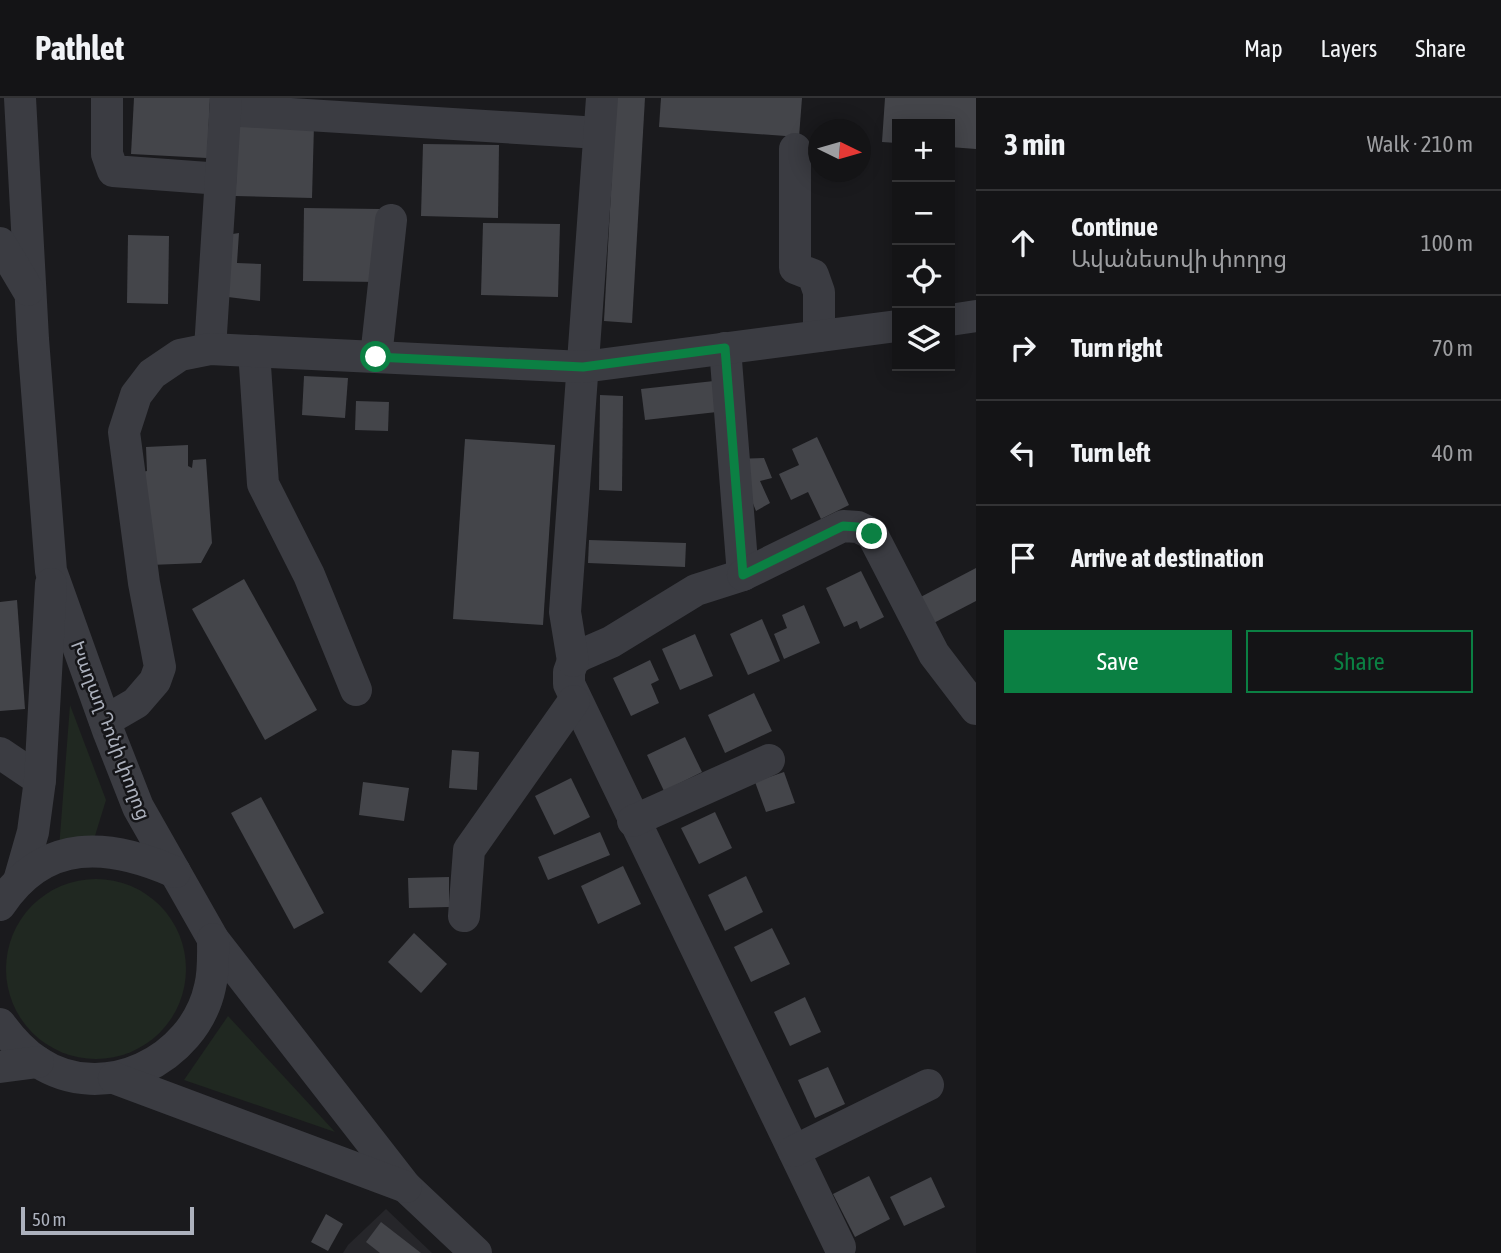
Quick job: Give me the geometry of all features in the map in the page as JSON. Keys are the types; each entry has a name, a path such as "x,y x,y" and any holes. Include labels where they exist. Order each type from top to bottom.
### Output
{"street":[{"name":"Խաղաղ Դոնի փողոց","path":"20,98 51,571 138,807 213,939 406,1187 476,1253"},
{"path":"107,98 107,154 113,171 221,179"},
{"path":"602,98 565,612 573,661 569,684 840,1247"},
{"path":"210,349 226,104 322,107 599,133"},
{"path":"795,149 795,268 813,275 819,292 819,336"},
{"path":"376,357 391,220"},
{"path":"0,243 31,294"},
{"path":"955,319 976,316"},
{"path":"105,721 136,703 155,681 160,667 144,583 124,432 136,396 152,373 180,355 210,349 583,367 892,327"},
{"path":"725,348 743,575"},
{"path":"254,351 263,484 309,575 356,690"},
{"path":"573,661 593,648 611,642 696,590 743,575 843,526 858,527 872,534 934,654 976,709"},
{"path":"10,893 33,832 40,780 51,571"},
{"path":"464,916 469,850 575,701"},
{"path":"0,754 40,780"},
{"path":"633,821 769,760"},
{"path":"10,893 34,869 71,853 90,850 129,855 175,872"},
{"path":"0,1024 17,1045 38,1062 67,1075 114,1078 151,1066 182,1041 194,1025 210,990 214,968 213,939"},
{"path":"0,1067 38,1062"},
{"path":"114,1078 406,1187"},
{"path":"794,1151 928,1085"}],"shaded area":[{"path":"70,705 106,800 94,839 59,849"},
{"path":"96,879 114,880 131,886 160,905 179,934 185,951 185,987 179,1004 160,1033 131,1052 114,1058 96,1059 78,1058 61,1052 32,1033 13,1004 7,987 6,969 7,951 13,934 32,905 61,886 78,880"},
{"path":"228,1016 335,1132 184,1080"},
{"path":"386,1209 432,1253 343,1253"}],"building":[{"path":"134,98 210,98 207,158 131,154"},
{"path":"616,98 645,98 632,323 604,321"},
{"path":"661,98 802,98 799,137 659,127"},
{"path":"885,98 976,98 976,149 955,147 955,119 892,119 892,143 882,142"},
{"path":"237,123 314,125 312,198 235,196"},
{"path":"423,144 499,145 498,218 421,216"},
{"path":"304,208 380,209 379,282 303,281"},
{"path":"483,223 560,224 558,297 481,295"},
{"path":"239,233 237,263 261,264 260,301 220,296 226,235"},
{"path":"128,235 169,236 168,304 127,303"},
{"path":"304,376 348,378 345,418 302,415"},
{"path":"714,381 717,412 645,420 641,389"},
{"path":"600,395 623,396 622,491 599,490"},
{"path":"356,401 389,402 388,431 355,430"},
{"path":"817,437 849,505 821,519 808,492 791,500 779,474 799,465 792,449"},
{"path":"465,439 555,445 543,625 453,619"},
{"path":"188,445 188,466 192,468 193,460 206,459 212,543 201,563 150,565 142,472 147,471 146,447"},
{"path":"764,458 772,478 760,481 770,503 756,511 735,459"},
{"path":"589,540 686,543 685,567 588,563"},
{"path":"976,568 976,601 926,627 913,601"},
{"path":"861,571 884,617 860,629 857,621 844,627 826,588"},
{"path":"244,579 317,710 265,740 192,609"},
{"path":"17,600 25,709 0,711 0,602"},
{"path":"804,605 820,643 784,659 774,634 787,628 782,615"},
{"path":"762,619 780,661 748,675 730,634"},
{"path":"695,634 713,676 680,690 662,649"},
{"path":"650,660 659,680 651,684 659,703 631,716 613,678"},
{"path":"754,693 772,731 725,753 708,715"},
{"path":"685,737 702,772 664,791 647,755"},
{"path":"452,750 479,752 477,790 449,788"},
{"path":"784,772 795,803 766,812 755,782"},
{"path":"571,778 590,817 554,835 535,796"},
{"path":"363,782 409,788 404,821 359,815"},
{"path":"261,797 324,913 294,929 231,813"},
{"path":"715,812 732,848 699,864 681,828"},
{"path":"600,832 610,855 548,880 538,857"},
{"path":"623,866 641,904 598,924 581,886"},
{"path":"746,876 763,912 725,931 708,895"},
{"path":"449,877 449,907 409,908 408,878"},
{"path":"772,928 790,964 751,982 734,947"},
{"path":"414,933 447,964 421,993 388,962"},
{"path":"805,997 821,1032 790,1046 774,1012"},
{"path":"828,1067 845,1104 815,1118 798,1080"},
{"path":"869,1176 890,1219 855,1237 833,1194"},
{"path":"931,1177 945,1207 904,1226 890,1197"},
{"path":"326,1214 343,1224 328,1251 311,1242"},
{"path":"381,1222 421,1253 380,1253 366,1242"}],"route":[{"path":"376,357 583,367 725,348 743,575 843,526 858,527 872,534"}]}
